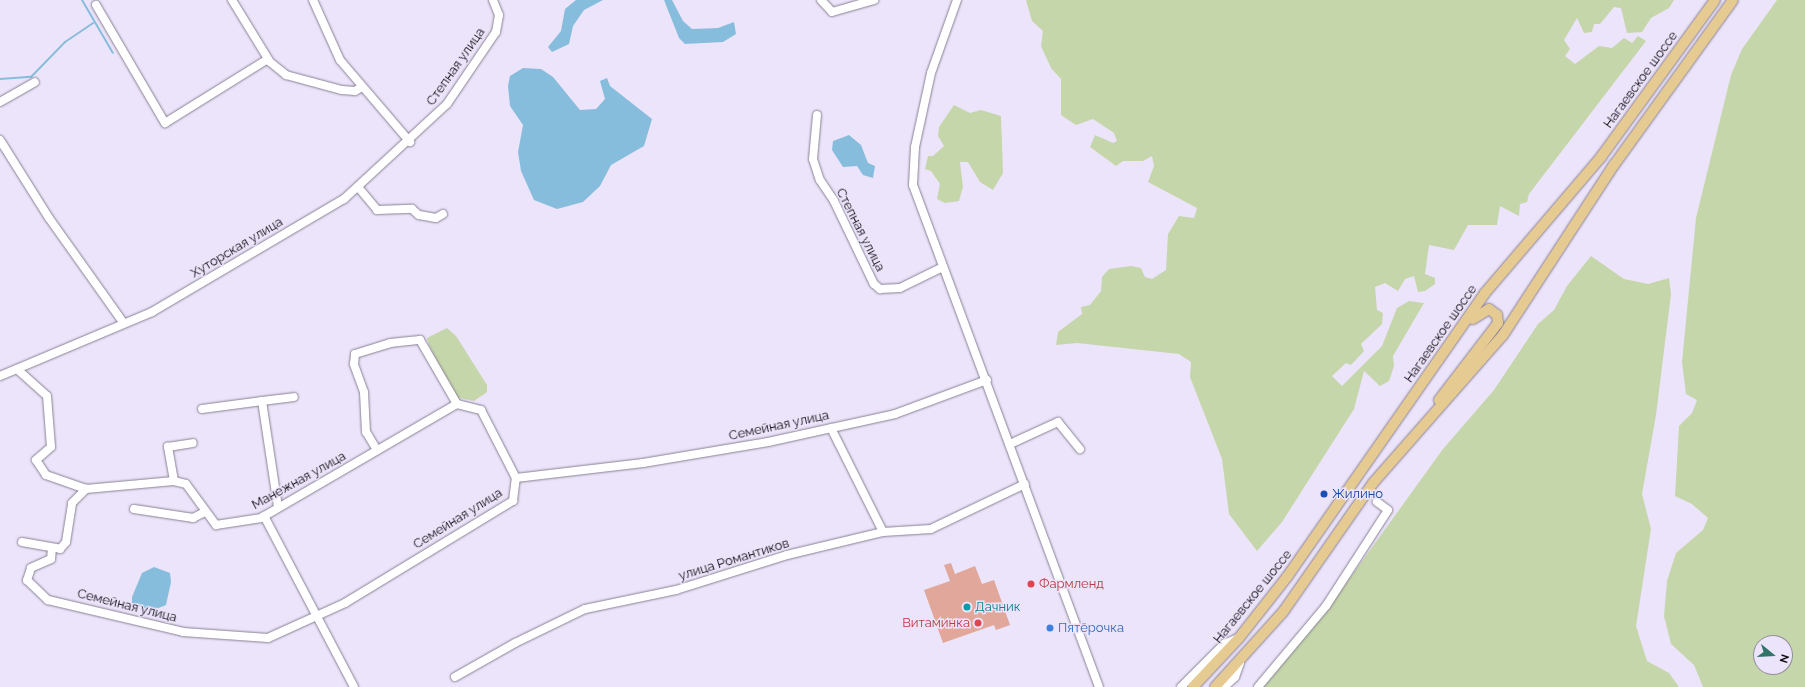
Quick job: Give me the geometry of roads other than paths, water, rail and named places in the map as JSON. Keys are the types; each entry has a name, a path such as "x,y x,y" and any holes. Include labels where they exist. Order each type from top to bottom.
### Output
{"main road":[{"name":"Нагаевское шоссе","path":"1193,687 1239,638 1291,572 1485,293 1601,157 1715,0"},
{"path":"1215,687 1240,663 1283,612 1372,483 1503,335 1614,165 1734,0"},
{"path":"1398,419 1413,406 1477,314 1484,309 1494,312 1498,323 1493,331 1419,429"}],"street":[{"path":"232,0 268,59 286,75 342,90 355,91 362,87"},
{"path":"313,0 340,60 410,142"},
{"name":"Степная улица","path":"358,187 410,142 447,104 496,32 499,15 493,0"},
{"path":"821,0 832,12 874,0"},
{"path":"957,0 931,73 915,147 913,185 987,380 1099,687"},
{"path":"96,5 165,123 268,59"},
{"path":"0,102 35,82"},
{"name":"Степная улица","path":"817,115 813,159 817,173 874,284 880,289 900,288 943,266"},
{"path":"0,140 49,218 123,322"},
{"path":"358,187 377,210 412,209 419,215 436,218 443,214"},
{"name":"Хуторская улица","path":"0,376 16,368 65,352 123,322 152,312 344,199 358,187"},
{"path":"377,450 366,432 364,392 354,364 355,354 390,343 420,340 457,404 481,410 516,478"},
{"path":"16,368 47,396 50,410 51,447 36,460 46,475 86,490 174,481 168,447 193,442"},
{"name":"Семейная улица","path":"52,548 51,559 31,568 27,580 48,600 142,624 183,632 268,638 318,618 513,501 516,478 643,463 831,428 895,414 987,380"},
{"path":"202,409 294,397"},
{"path":"262,401 278,507"},
{"name":"Манежная улица","path":"174,481 186,484 204,512 216,525 239,524 264,516 457,404"},
{"path":"1010,444 1058,422 1080,449"},
{"path":"831,428 883,532"},
{"name":"улица Романтиков","path":"455,677 515,643 585,610 676,590 787,556 883,532 931,529 1025,484"},
{"path":"22,542 60,549 66,542 72,503 86,490"},
{"path":"1258,687 1326,606 1388,510 1377,502"},
{"path":"134,509 193,518 204,512"},
{"path":"264,516 354,687"},
{"path":"1182,687 1224,644 1239,638"},
{"path":"1224,687 1235,677 1240,663"},
{"path":"1096,676 1103,687"}],"water":[{"path":"576,0 603,0 584,10 573,26 569,44 552,52 548,47 561,31 565,9"},
{"path":"664,0 672,0 683,21 692,29 718,28 734,22 736,34 723,42 685,44 679,38"},
{"path":"523,68 541,69 553,77 580,110 596,109 605,99 600,81 607,78 610,86 652,119 644,146 611,165 600,186 583,202 557,209 534,200 521,171 518,152 523,125 510,106 508,86 510,76"},
{"path":"849,135 861,145 868,163 875,166 873,178 863,175 857,166 843,167 832,150 833,141"},
{"path":"154,567 170,573 171,582 166,605 151,611 132,603 132,597 142,573"}],"waterway":[{"path":"82,0 113,53"},
{"path":"0,79 31,77 65,42 93,23"}],"place":[{"name":"Жилино","path":"1324,494"},
{"name":"Фармленд","path":"1031,584"},
{"name":"Дачник","path":"967,607"},
{"name":"Витаминка","path":"978,623"},
{"name":"Пятёрочка","path":"1050,628"}]}
